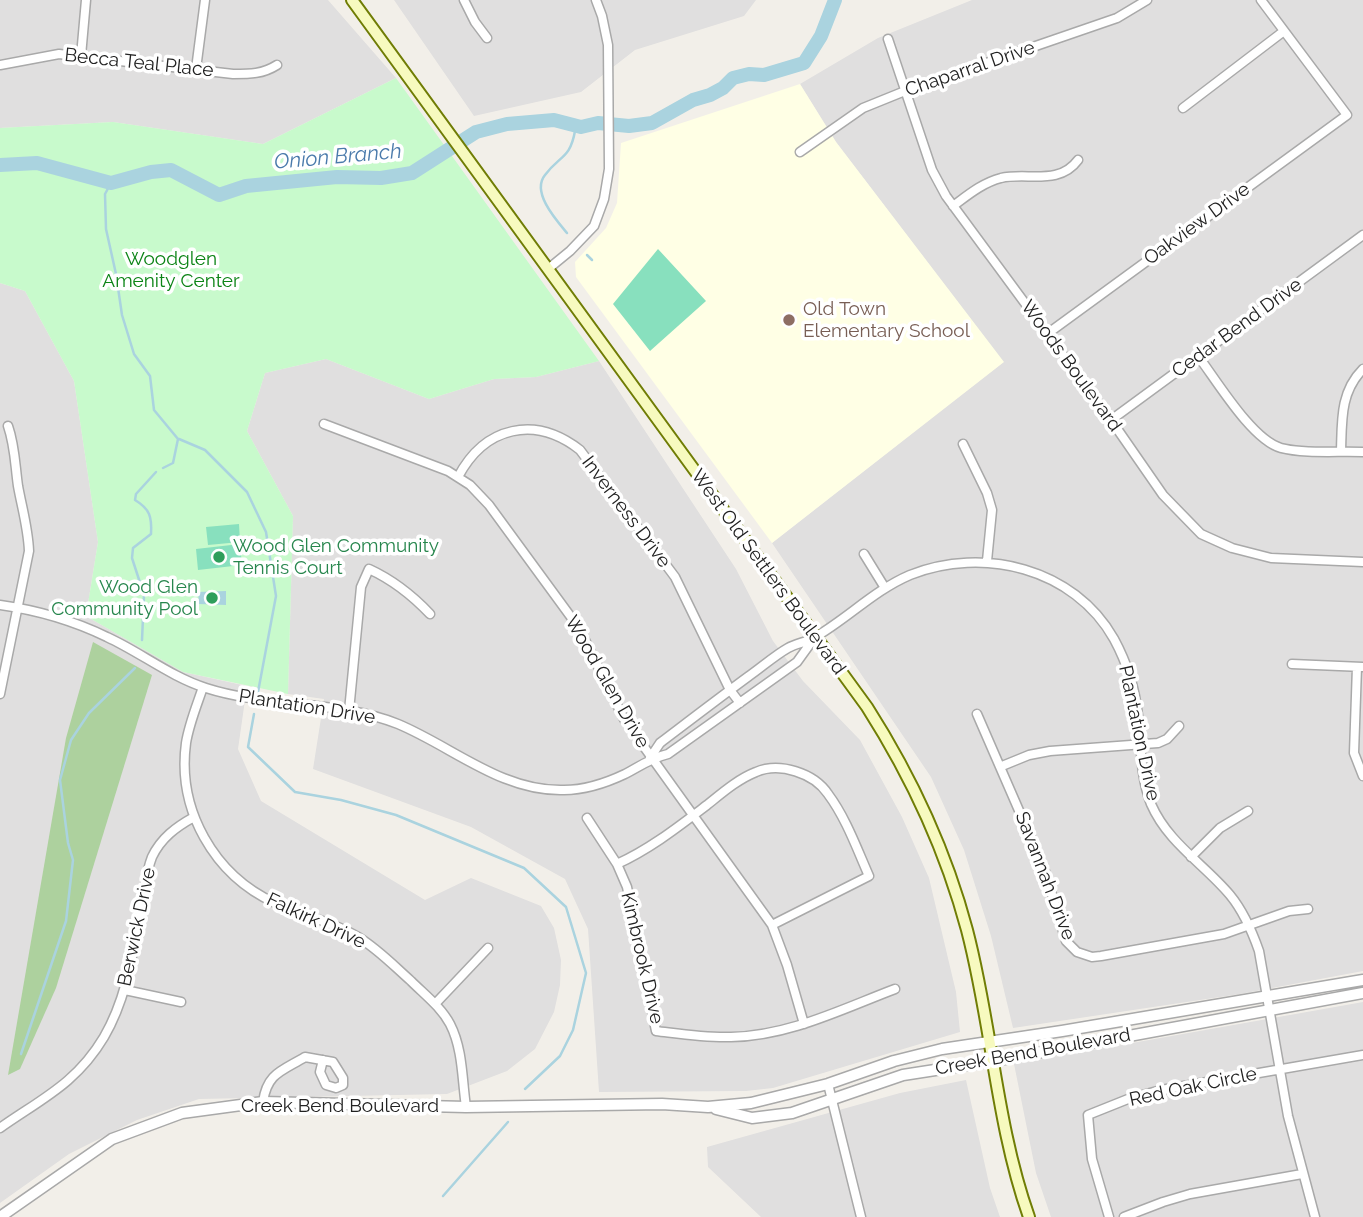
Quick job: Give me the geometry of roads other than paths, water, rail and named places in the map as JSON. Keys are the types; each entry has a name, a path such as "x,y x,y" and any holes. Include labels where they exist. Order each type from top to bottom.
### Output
{"main road":[{"name":"West Old Settlers Boulevard","path":"352,0 867,707 899,758 920,801 961,909 990,1042 1009,1148 1029,1217"}],"street":[{"path":"81,56 86,0"},
{"path":"196,69 205,0"},
{"path":"464,0 487,38"},
{"name":"Chaparral Drive","path":"800,152 863,108 905,91 1103,24 1128,13 1147,0"},
{"path":"1183,108 1284,31 1261,0"},
{"path":"548,269 594,226 604,199 609,169 608,45 598,1"},
{"name":"Oakview Drive","path":"1047,334 1347,115 1284,31"},
{"name":"Woods Boulevard","path":"888,39 932,170 953,206 1163,495 1201,534 1232,548 1271,558 1363,562"},
{"name":"Becca Teal Place","path":"0,65 59,54 257,74 277,65"},
{"path":"953,206 975,189 992,181 1016,176 1057,176 1066,172 1078,160"},
{"name":"Cedar Bend Drive","path":"1111,420 1363,235"},
{"path":"1198,356 1256,433 1268,443 1289,449 1363,452"},
{"path":"1341,451 1344,401 1350,385 1363,369"},
{"name":"Wood Glen Drive","path":"324,424 458,477 489,505 579,628 624,719 650,758 772,925 804,1024"},
{"path":"0,694 27,562 28,530 18,487 15,446 8,426"},
{"name":"Inverness Drive","path":"458,477 485,443 513,431 525,429 549,432 575,446 586,455 675,577 730,690 740,703"},
{"path":"963,444 992,510 987,561"},
{"path":"864,555 885,588"},
{"name":"Plantation Drive","path":"650,758 660,743 788,648 816,637 885,588 910,575 939,566 987,561 1016,566 1065,588 1096,614 1112,636 1129,672 1137,712 1144,777 1151,804 1170,835 1232,897 1250,926 1259,951 1279,1070 1302,1174 1315,1217"},
{"path":"349,711 360,587 369,569 412,595 430,614"},
{"name":"Plantation Drive","path":"0,605 18,608 105,636 203,687 276,703 349,711 397,724 497,775 537,789 566,790 600,784 626,773 650,758 668,754 797,662 816,637"},
{"path":"1293,664 1360,667 1354,747 1357,764 1363,776"},
{"name":"Falkirk Drive","path":"203,687 190,726 185,754 186,784 194,817 210,847 244,884 274,902 345,930 363,940 435,1004 455,1034 466,1107"},
{"name":"Savannah Drive","path":"977,714 1002,766 1044,868 1066,941 1077,952 1092,957 1101,956 1224,934 1289,911 1308,909"},
{"path":"1002,766 1029,755 1050,751 1162,742 1180,726"},
{"path":"617,864 654,844 738,781 763,769 787,769 813,778 827,792 869,876 772,925"},
{"path":"1191,858 1220,828 1248,811"},
{"name":"Berwick Drive","path":"0,1128 51,1095 78,1071 104,1037 125,990 146,875 153,856 174,829 194,817"},
{"name":"Kimbrook Drive","path":"587,818 617,864 627,887 656,1031 732,1038 776,1032 895,989"},
{"path":"435,1004 488,948"},
{"name":"Creek Bend Boulevard","path":"0,1217 112,1139 182,1113 263,1102 466,1107 662,1104 708,1107 751,1103 828,1084 942,1049 1363,979"},
{"path":"125,990 181,1002"},
{"name":"Creek Bend Boulevard","path":"708,1107 752,1118 792,1113 903,1075 1363,993"},
{"path":"1279,1070 1363,1055"},
{"path":"263,1102 265,1086 271,1077 305,1057 323,1060"},
{"name":"Red Oak Circle","path":"1109,1217 1097,1180 1088,1115 1148,1093 1279,1070"},
{"path":"828,1084 862,1217"},
{"path":"1124,1217 1190,1194 1302,1174"}],"water":[{"name":"Wood Glen Community Pool","path":"226,591 226,605 199,604 198,592"}],"waterway":[{"name":"Onion Branch","path":"0,165 37,163 111,183 151,172 171,170 219,195 246,186 337,177 381,178 412,173 476,132 507,124 554,120 581,127 598,123 629,126 652,123 693,100 723,88 733,78 749,74 764,75 804,63 821,36 835,0"},
{"path":"567,233 547,205 541,182 567,152 575,131 581,127"},
{"path":"111,183 105,194 106,229 122,315 134,354 150,376 154,410 178,439 173,463 163,468"},
{"path":"587,255 592,260"},
{"path":"179,439 205,450 247,492 266,532 276,596 258,692"},
{"path":"142,640 144,595 132,558 133,548 151,534 151,523 147,510 135,500 136,494 156,472"},
{"path":"21,1054 66,921 73,860 68,843 60,780 71,740 89,713 135,668"},
{"path":"254,714 248,747 295,792 341,800 396,815 524,868 566,907 586,973 573,1030 560,1056 525,1089"},
{"path":"443,1196 508,1122"}],"place":[{"name":"Old Town Elementary School","path":"789,320"},
{"name":"Wood Glen Community Tennis Court","path":"219,557"},
{"name":"Wood Glen Community Pool","path":"212,598"}],"park label":[{"name":"Woodglen Amenity Center","path":"171,270"}]}
